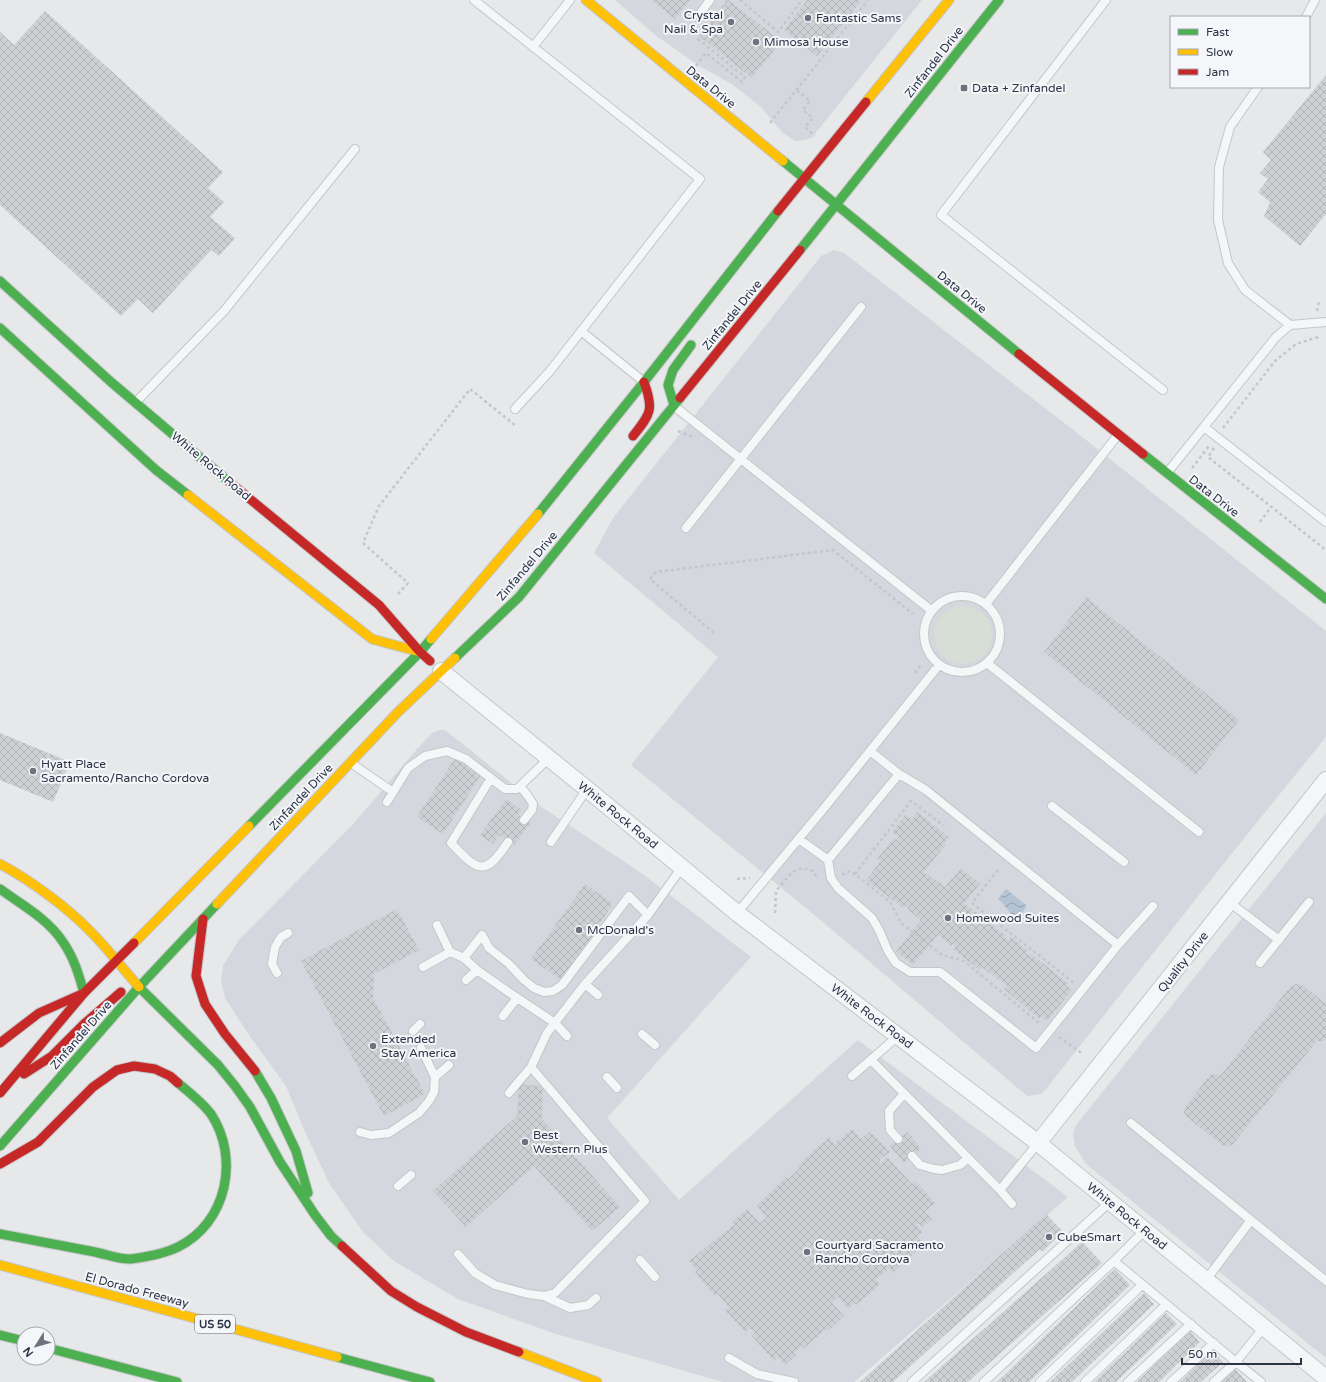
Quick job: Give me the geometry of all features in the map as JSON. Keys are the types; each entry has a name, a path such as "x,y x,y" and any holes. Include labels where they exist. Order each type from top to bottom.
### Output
{"main road":[{"name":"Data Drive","path":"586,0 1166,474 1326,599"},
{"name":"Zinfandel Drive","path":"2,1090 84,993 420,652 516,541 644,382 804,178 949,0"},
{"name":"Zinfandel Drive","path":"0,1146 139,987 350,762 398,712 519,597 837,205 999,0"},
{"name":"White Rock Road","path":"0,281 135,402 267,514 379,605 420,652 441,671"},
{"path":"674,405 668,385 673,370 696,334 694,318"},
{"name":"White Rock Road","path":"0,328 156,470 372,639 420,652"},
{"path":"627,444 642,425 649,412 650,400 644,382"},
{"path":"555,553 556,538"},
{"path":"0,864 15,872 70,912 92,932 115,961 139,987 218,1066 250,1107 280,1162 315,1215 331,1236 391,1291 417,1307 466,1332 597,1382"},
{"path":"0,889 28,909 55,932 70,953 84,993 39,1013 0,1043"},
{"path":"203,919 196,976 205,1004 225,1034 256,1073 271,1098 296,1151 315,1215"},
{"path":"2,1090 52,1056 119,992 139,987"},
{"path":"0,1164 38,1142 93,1087 117,1070 134,1066 156,1070 170,1076 199,1101 210,1113 218,1127 224,1146 227,1165 225,1185 219,1203 210,1220 196,1235 178,1247 158,1254 129,1259 0,1234"},
{"name":"El Dorado Freeway","path":"0,1265 430,1382"},
{"path":"0,1335 16,1339"},
{"path":"56,1350 177,1382"}],"street":[{"name":"White Rock Road","path":"441,671 737,913 1038,1143 1326,1378"},
{"name":"Quality Drive","path":"1038,1143 1326,780"}],"lane":[{"path":"474,0 700,179 550,371 516,409"},
{"path":"533,47 570,0"},
{"path":"699,14 710,0"},
{"path":"1106,0 941,215 1163,390"},
{"path":"1307,16 1315,0"},
{"path":"1257,88 1230,127 1220,167 1218,220 1228,263 1245,290 1290,325"},
{"path":"135,402 224,311 355,148"},
{"path":"686,528 861,307"},
{"path":"1166,474 1276,337 1290,325 1326,322"},
{"path":"581,331 644,382"},
{"path":"674,405 932,611"},
{"path":"1204,427 1326,522"},
{"path":"986,604 1118,435"},
{"path":"957,596 972,597 986,604 995,615 1000,629 999,644 993,657 982,667 968,672 953,671 939,665 929,653 924,639 925,624 932,611 943,601 957,596"},
{"path":"987,663 1199,832"},
{"path":"737,913 939,665"},
{"path":"387,802 408,768 426,756 447,751 466,760 505,789 517,789 549,758"},
{"path":"870,751 898,774 926,790 1118,945"},
{"path":"350,762 393,792"},
{"path":"828,860 898,774"},
{"path":"491,778 451,842 467,860 484,867 491,864 508,842"},
{"path":"520,786 533,804 532,810 524,820"},
{"path":"551,842 587,789"},
{"path":"1052,806 1124,862"},
{"path":"799,838 828,860 832,880 838,888 872,918 888,951 896,963 910,972 940,972 1036,1048 1118,945 1153,906"},
{"path":"509,1093 531,1067 547,1033 585,984 648,914 682,867"},
{"path":"464,958 482,936 489,948 509,964 534,988 544,992 553,991 562,985 629,896 648,914"},
{"path":"1229,902 1279,940"},
{"path":"1260,963 1309,902"},
{"path":"437,925 450,952 464,958 477,970 555,1023 567,1036"},
{"path":"277,973 272,964 275,947 281,936 288,933"},
{"path":"423,967 450,952"},
{"path":"466,980 477,970"},
{"path":"585,984 598,995"},
{"path":"504,1016 517,998"},
{"path":"413,1031 420,1024"},
{"path":"642,1034 655,1045"},
{"path":"852,1076 898,1036"},
{"path":"360,1132 371,1135 389,1133 419,1113 429,1101 434,1092 435,1077 421,1048"},
{"path":"871,1060 1000,1190 1012,1204"},
{"path":"435,1077 449,1065"},
{"path":"531,1067 645,1201 555,1293 544,1296"},
{"path":"607,1077 617,1088"},
{"path":"898,1140 890,1130 889,1110 904,1094"},
{"path":"1131,1123 1326,1281"},
{"path":"1000,1190 1038,1143"},
{"path":"912,1156 920,1165 942,1170 960,1165 968,1158"},
{"path":"398,1186 411,1175"},
{"path":"912,1382 1110,1202"},
{"path":"1206,1280 1251,1220"},
{"path":"984,1382 1114,1261 1145,1230"},
{"path":"458,1254 475,1273 495,1285 528,1294 544,1296 570,1308 588,1305 596,1298"},
{"path":"640,1260 655,1277"},
{"path":"1114,1261 1260,1382"},
{"path":"1040,1382 1142,1285"},
{"path":"1085,1382 1166,1305"},
{"path":"1128,1382 1190,1324"},
{"path":"1214,1382 1236,1362 1264,1327"},
{"path":"1172,1382 1214,1343"},
{"path":"729,1358 757,1374 794,1382"}],"path":[{"path":"694,68 706,53 742,82 745,77 698,39 728,0"},
{"path":"740,0 778,32 802,0"},
{"path":"770,123 868,0"},
{"path":"797,90 810,101 803,110 813,118 805,127 817,138"},
{"path":"1217,436 1276,362 1296,344 1318,337 1317,308 1319,301"},
{"path":"398,594 408,583 363,543 379,506 470,388 516,426"},
{"path":"1192,468 1212,443 1216,446 1208,456 1326,550"},
{"path":"1260,522 1271,507"},
{"path":"714,633 650,579 656,572 833,550 913,614"},
{"path":"854,874 911,801 944,826"},
{"path":"775,913 776,891 792,872 800,869 813,871 817,875 820,886 850,871 890,902 901,923 942,955 964,961 1050,1031 1068,1042 1083,1054"},
{"path":"998,870 972,903 1079,987"}],"shaded area":[{"path":"615,0 922,0 814,135 806,140 795,141 782,132 761,107 733,85 698,65 655,35"},
{"path":"834,250 844,253 1076,432 1326,631 1326,737 1229,857 1042,1094 1027,1096 823,922 631,765 718,657 594,553 613,518 821,256"},
{"path":"963,606 974,608 987,619 990,624 992,635 990,646 979,659 974,662 963,664 952,662 939,651 936,646 934,635 936,624 947,611 952,608"},
{"path":"445,730 543,808 640,872 751,957 607,1118 679,1200 858,1040 1068,1197 854,1382 723,1382 553,1333 458,1299 394,1261 363,1232 329,1183 305,1132 286,1086 249,1035 225,998 221,981 223,966 238,941 354,823 432,733"},
{"path":"1326,813 1326,1358 1086,1164 1075,1146 1073,1134 1076,1125"}],"water":[{"path":"1006,889 1027,906 1017,920 998,899"}],"building":[{"path":"652,0 690,0 675,19"},
{"path":"728,0 781,41 752,78 700,37"},
{"path":"807,0 861,0 817,56 784,30"},
{"path":"45,11 223,172 208,188 224,202 210,217 235,238 219,256 211,250 153,313 138,299 121,316 0,205 0,32 14,45"},
{"path":"1326,75 1326,214 1300,246 1264,216 1270,202 1258,192 1268,179 1260,173 1271,160 1263,152"},
{"path":"1086,597 1239,720 1196,775 1044,652"},
{"name":"Hyatt Place Sacramento/Rancho Cordova","path":"0,733 70,762 53,802 0,780"},
{"path":"455,758 481,775 443,834 417,817"},
{"path":"506,799 522,810 518,815 530,823 514,846 499,835 493,844 480,835"},
{"name":"Homewood Suites","path":"917,812 949,837 944,843 946,844 924,872 945,887 961,868 980,884 964,903 977,913 975,915 980,919 982,916 1006,936 1004,937 1008,941 1011,937 1028,951 1026,953 1029,956 1031,954 1068,983 1066,986 1072,990 1047,1021 1041,1016 1039,1019 1004,989 1007,986 982,967 980,970 954,950 956,946 953,944 951,946 938,935 913,965 896,951 921,920 907,909 909,908 904,905 902,907 866,880 880,862 877,859 894,838 896,840 899,837 892,832 906,814 912,819"},
{"path":"585,884 613,904 599,924 602,927 564,982 531,959"},
{"name":"Extended Stay America","path":"397,909 419,950 374,974 373,998 425,1094 384,1116 301,961"},
{"path":"1296,984 1302,985 1326,1004 1326,1040 1317,1041 1233,1144 1230,1146 1223,1146 1187,1117 1184,1113 1185,1107 1210,1075 1217,1074 1220,1076 1289,988"},
{"name":"Best Western Plus","path":"519,1084 543,1086 542,1119 620,1207 592,1231 534,1166 466,1227 433,1191 517,1116"},
{"name":"Courtyard Sacramento Rancho Cordova","path":"852,1129 861,1139 870,1131 890,1152 879,1160 881,1163 887,1157 912,1184 916,1181 935,1203 925,1211 932,1220 922,1227 919,1223 916,1225 922,1232 917,1237 924,1244 893,1273 890,1268 876,1280 880,1284 857,1305 855,1303 848,1309 838,1297 832,1303 844,1316 828,1331 826,1329 804,1348 802,1346 794,1353 796,1356 785,1365 778,1356 774,1361 752,1336 755,1333 750,1328 745,1332 725,1310 729,1307 717,1293 715,1296 695,1273 697,1271 689,1261 734,1225 732,1222 747,1209 760,1223 766,1218 757,1205 786,1177 788,1179 800,1168 798,1165 829,1137 834,1144"},
{"path":"908,1132 921,1149 904,1163 890,1146"},
{"path":"1046,1214 1063,1232 1042,1252 1040,1249 893,1382 860,1382"},
{"path":"1082,1242 1102,1263 968,1382 924,1382"},
{"path":"1115,1269 1130,1285 1029,1382 997,1382"},
{"path":"1144,1293 1154,1304 1072,1382 1050,1382"},
{"path":"1166,1313 1177,1324 1116,1382 1094,1382"},
{"path":"1190,1331 1200,1342 1159,1382 1137,1382"},
{"path":"1212,1351 1223,1362 1201,1382 1180,1382"},
{"path":"1235,1369 1247,1382 1221,1382"}],"traffic: fast":[{"path":"800,250 999,0"},
{"path":"783,161 1019,354"},
{"path":"538,514 778,211"},
{"path":"0,281 111,382 228,481"},
{"path":"0,328 156,470 188,495"},
{"path":"674,405 668,385 673,370 691,345"},
{"path":"455,658 519,597 680,398"},
{"path":"1143,454 1326,599"},
{"path":"249,826 431,639"},
{"path":"0,889 42,919 57,934 73,960 84,993"},
{"path":"0,1146 139,987 217,904"},
{"path":"139,987 218,1065 235,1086 250,1107 280,1162 315,1215 331,1236 342,1246"},
{"path":"255,1071 271,1098 296,1151 308,1193"},
{"path":"0,1234 127,1259 167,1252 195,1236 208,1222 218,1206 224,1188 226,1169 225,1150 220,1131 211,1114 200,1101 178,1083"},
{"path":"0,1335 16,1339"},
{"path":"56,1350 177,1382"},
{"path":"337,1357 430,1382"}],"traffic: slow":[{"path":"586,0 783,161"},
{"path":"866,102 949,0"},
{"path":"188,495 372,639 420,652"},
{"path":"431,639 538,514"},
{"path":"217,904 398,712 455,658"},
{"path":"134,943 249,826"},
{"path":"0,864 36,886 71,913 109,952 139,987"},
{"path":"0,1265 337,1357"},
{"path":"519,1352 597,1382"}],"traffic: jam":[{"path":"778,211 866,102"},
{"path":"680,398 800,250"},
{"path":"1019,354 1143,454"},
{"path":"633,436 644,422 649,411 649,399 644,382"},
{"path":"228,481 379,605 420,652 430,661"},
{"path":"203,919 196,976 205,1004 225,1034 255,1071"},
{"path":"0,1093 84,993 134,943"},
{"path":"24,1074 52,1056 84,1024 121,992"},
{"path":"0,1043 39,1013 84,993"},
{"path":"0,1164 38,1142 93,1087 117,1070 134,1066 155,1069 170,1076 178,1083"},
{"path":"342,1246 391,1291 417,1307 466,1332 519,1352"}],"place":[{"name":"Fantastic Sams","path":"808,18"},
{"name":"Crystal Nail & Spa","path":"731,22"},
{"name":"Mimosa House","path":"756,42"},
{"name":"Data + Zinfandel","path":"964,88"},
{"name":"Hyatt Place Sacramento/Rancho Cordova","path":"33,771"},
{"name":"Homewood Suites","path":"948,918"},
{"name":"McDonald's","path":"579,930"},
{"name":"Extended Stay America","path":"373,1046"},
{"name":"Best Western Plus","path":"525,1142"},
{"name":"CubeSmart","path":"1049,1237"},
{"name":"Courtyard Sacramento Rancho Cordova","path":"807,1252"}]}
